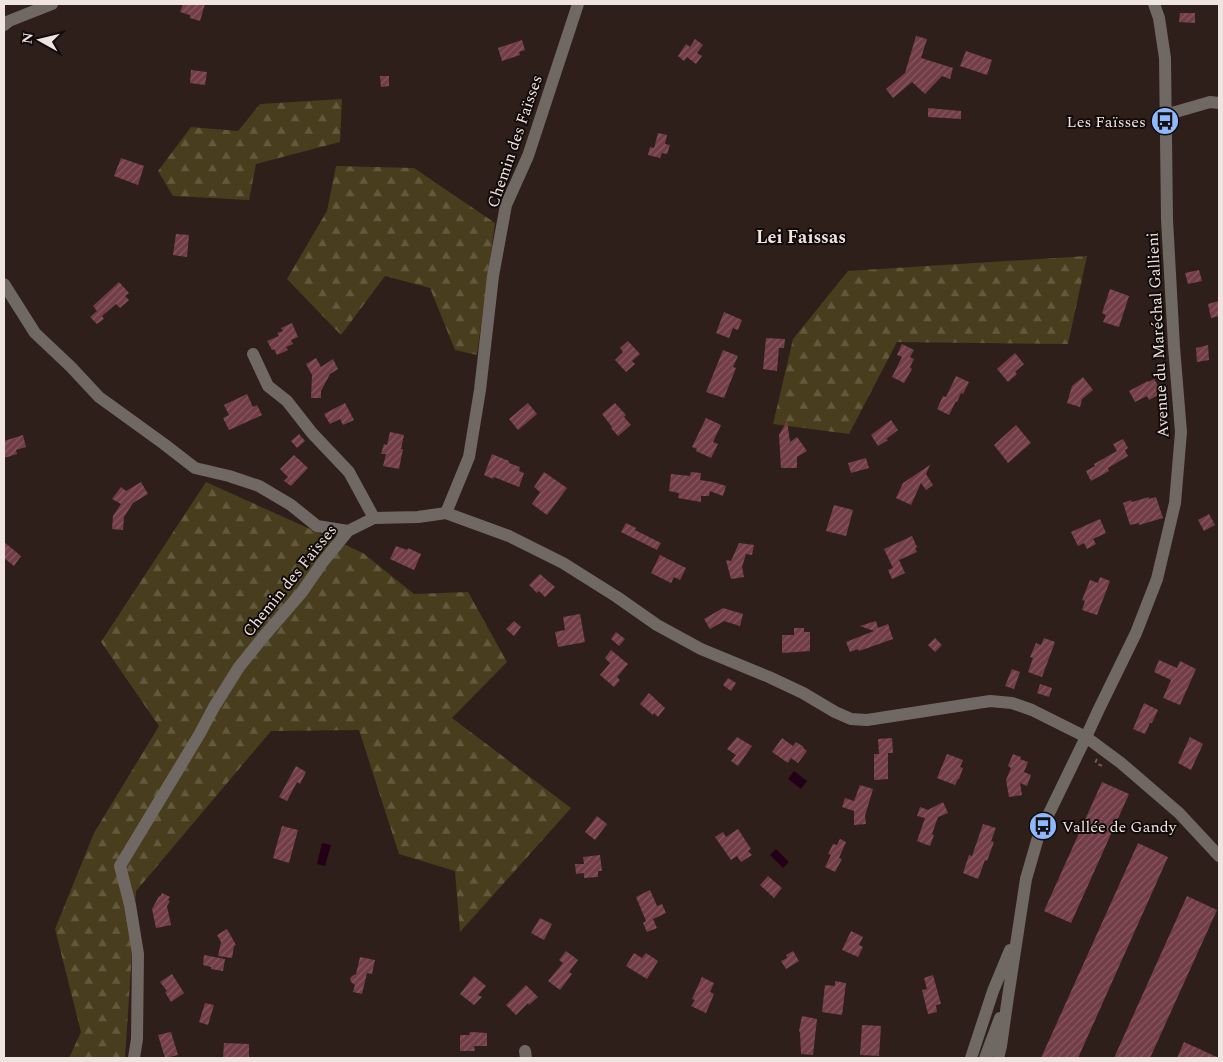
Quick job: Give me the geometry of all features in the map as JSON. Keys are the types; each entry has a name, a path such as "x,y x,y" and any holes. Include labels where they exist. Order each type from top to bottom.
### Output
{"street":[{"path":"4,25 9,21 52,4"},
{"name":"Chemin des Faïsses","path":"134,1058 137,1038 138,954 130,905 120,866 214,707 240,667 302,592 348,531 374,518 418,517 446,513 469,457 480,390 494,276 506,205 528,156 578,4"},
{"name":"Avenue du Maréchal Gallieni","path":"1018,932 1026,879 1039,834 1136,633 1157,579 1175,503 1181,432 1166,219 1165,58 1159,18 1154,4"},
{"path":"1165,115 1210,102 1219,103"},
{"path":"4,284 35,333 71,367 98,397 195,468 229,476 259,486 291,505 317,526 348,531"},
{"path":"253,354 268,386 286,401 312,433 349,472 374,518"},
{"path":"446,513 509,536 556,559 700,650 786,685 851,719 867,720 990,701 1012,703 1032,710 1086,737 1122,763 1179,813 1219,856"},
{"path":"998,1058 1018,932"},
{"path":"971,1058 993,991 1018,932"},
{"path":"984,1058 1008,997"}],"green space":[{"path":"342,99 340,142 256,164 249,200 173,196 158,171 191,127 238,131 260,104"},
{"path":"336,166 414,168 495,223 477,355 455,350 430,288 385,276 341,335 287,279 327,211"},
{"path":"1087,256 1068,344 897,342 849,434 773,424 793,339 848,271"},
{"path":"206,482 363,553 414,594 468,592 507,662 452,718 571,808 460,932 455,871 399,854 359,730 271,731 136,891 125,1058 69,1058 81,1032 55,929 94,833 159,726 101,642"}],"shaded area":[{"path":"794,771 807,781 801,789 788,779"},
{"path":"322,843 331,845 325,866 317,864"},
{"path":"776,849 789,862 783,868 770,855"}],"building":[{"path":"183,4 205,4 200,21 180,12"},
{"path":"1180,13 1195,13 1195,23 1179,22"},
{"path":"916,36 927,39 921,58 953,68 950,79 942,76 925,94 912,82 893,98 886,89 905,73"},
{"path":"695,39 703,45 697,53 702,56 696,64 687,57 684,61 678,56 686,44 690,47"},
{"path":"522,40 525,50 519,52 520,55 502,61 498,48"},
{"path":"966,51 992,60 987,75 960,66"},
{"path":"191,70 207,72 205,85 190,83"},
{"path":"380,76 389,76 389,86 381,87"},
{"path":"928,108 961,111 961,119 928,117"},
{"path":"658,133 667,135 665,144 670,145 667,154 662,153 660,158 648,155 650,147 654,148"},
{"path":"121,158 144,166 138,185 114,176"},
{"path":"176,234 189,235 187,257 173,255"},
{"path":"1199,270 1202,281 1188,284 1185,273"},
{"path":"119,282 129,293 125,296 129,300 120,308 116,304 102,316 104,319 97,324 90,317 97,311 93,306"},
{"path":"1110,289 1129,296 1119,327 1103,322 1106,315 1102,313"},
{"path":"1219,301 1219,316 1211,318 1208,304"},
{"path":"724,312 742,320 738,330 733,328 729,338 716,333"},
{"path":"292,323 298,337 291,340 293,344 286,347 288,350 277,355 267,341 279,336 277,333 283,331 281,328"},
{"path":"766,338 785,339 784,348 779,348 777,371 763,369"},
{"path":"628,341 640,354 632,361 635,364 626,372 615,360 623,352 620,348"},
{"path":"902,344 914,350 910,357 914,359 910,367 912,369 904,383 892,377 902,357 897,355"},
{"path":"1208,345 1209,360 1197,362 1196,348"},
{"path":"723,350 738,356 733,367 736,368 724,398 706,392"},
{"path":"1015,353 1024,364 1008,382 997,369"},
{"path":"316,358 321,367 333,359 338,369 330,374 321,391 321,398 311,398 312,375 306,364"},
{"path":"956,376 969,382 949,415 937,409 943,396 946,397"},
{"path":"1083,377 1093,390 1082,399 1080,407 1067,403 1072,386"},
{"path":"1154,379 1160,389 1156,391 1158,395 1149,400 1147,396 1135,402 1129,391"},
{"path":"247,394 253,407 257,405 262,415 229,430 223,418 229,415 224,405"},
{"path":"345,403 354,420 343,425 340,419 330,424 324,414"},
{"path":"528,403 537,414 518,430 509,419"},
{"path":"615,403 626,415 624,417 631,425 618,436 602,414"},
{"path":"706,418 721,425 713,442 718,444 711,458 692,447"},
{"path":"891,420 898,430 886,439 888,440 878,446 871,435"},
{"path":"787,421 790,442 797,437 807,451 797,457 797,468 781,468 779,435"},
{"path":"1016,425 1031,443 1008,463 994,445"},
{"path":"390,432 404,435 399,469 383,466 386,454 381,454 384,444 387,445"},
{"path":"299,434 305,441 297,448 291,441"},
{"path":"23,435 26,447 16,450 17,454 4,458 4,441"},
{"path":"1123,439 1128,448 1125,450 1128,456 1108,468 1109,471 1091,481 1086,471 1095,466 1094,464 1117,451 1113,444"},
{"path":"492,454 520,467 519,471 524,473 519,487 484,475"},
{"path":"294,455 308,468 291,486 284,481 288,477 280,469"},
{"path":"866,458 869,468 851,473 848,463"},
{"path":"930,465 926,474 933,485 926,490 921,483 911,505 896,498 903,483"},
{"path":"544,472 567,488 547,515 532,504 540,492 534,487"},
{"path":"691,472 701,473 700,480 726,486 723,496 710,491 709,496 701,496 701,502 678,498 679,493 669,491 671,474 690,476"},
{"path":"141,482 148,494 133,503 124,517 123,530 112,529 113,516 121,504 112,499 121,487 126,491"},
{"path":"1149,497 1149,499 1156,497 1163,518 1139,525 1139,523 1130,525 1123,503"},
{"path":"834,505 853,510 846,536 826,531"},
{"path":"1209,514 1215,525 1204,531 1198,520"},
{"path":"1100,519 1106,533 1093,539 1096,544 1087,549 1084,543 1078,546 1071,532"},
{"path":"626,523 636,528 635,530 661,543 657,550 621,532"},
{"path":"912,536 917,552 899,560 905,573 892,579 888,570 893,568 884,549"},
{"path":"4,542 21,556 14,566 4,558"},
{"path":"739,543 754,545 752,555 746,554 742,567 744,577 731,579 726,560 731,561"},
{"path":"396,546 407,550 408,548 421,554 414,570 390,559"},
{"path":"660,555 686,568 680,580 674,577 671,583 651,573"},
{"path":"540,574 555,587 545,597 539,591 537,593 529,585"},
{"path":"1100,577 1110,581 1097,615 1082,610 1085,601 1082,600 1090,580 1098,583"},
{"path":"723,608 743,614 740,626 724,621 710,629 704,619"},
{"path":"580,614 585,642 558,647 555,632 565,630 563,617"},
{"path":"514,621 521,627 514,636 506,629"},
{"path":"876,621 878,628 888,624 893,639 859,651 858,649 850,652 846,642 874,631 860,626"},
{"path":"794,628 804,628 804,632 810,632 810,651 782,653 782,635 794,635"},
{"path":"616,632 625,639 619,646 611,639"},
{"path":"935,638 942,645 935,652 928,645"},
{"path":"1044,638 1055,642 1042,677 1028,672 1033,658 1030,657 1036,643 1041,645"},
{"path":"611,650 628,664 617,677 620,680 614,687 600,675 610,663 605,658"},
{"path":"1159,660 1177,668 1180,661 1196,669 1180,705 1163,698 1171,680 1154,672"},
{"path":"1012,669 1020,672 1014,689 1005,686"},
{"path":"728,678 736,683 731,691 723,685"},
{"path":"1040,684 1052,688 1049,697 1037,693"},
{"path":"649,693 665,708 658,717 640,704"},
{"path":"1144,703 1158,710 1145,734 1133,729"},
{"path":"737,737 752,746 738,766 731,761 736,755 727,749"},
{"path":"1190,737 1203,744 1191,770 1178,763"},
{"path":"782,738 793,746 796,742 807,751 798,763 791,758 788,763 772,752"},
{"path":"892,738 893,753 888,753 888,779 874,780 874,754 879,754 878,739"},
{"path":"947,754 963,760 960,767 963,768 955,785 937,778"},
{"path":"1013,754 1028,762 1024,772 1031,775 1027,786 1020,783 1022,795 1009,797 1006,780 1011,768 1008,766"},
{"path":"296,766 306,772 300,784 297,782 287,801 279,797"},
{"path":"1102,782 1129,794 1071,923 1044,911"},
{"path":"860,785 873,789 865,816 866,824 854,825 854,811 842,807 845,798 854,801"},
{"path":"943,802 948,813 938,817 930,846 917,841 925,818 917,816 920,807 928,810"},
{"path":"597,816 607,824 595,840 585,832"},
{"path":"983,824 996,828 991,841 994,842 978,879 963,873 969,855 972,856"},
{"path":"282,826 298,830 289,863 273,858"},
{"path":"738,829 751,849 748,851 752,855 741,862 737,856 731,860 715,837 723,832 726,837"},
{"path":"840,839 846,842 839,858 842,859 835,872 825,867 831,855 828,854 833,844 837,845"},
{"path":"1138,843 1168,857 1078,1058 1041,1058"},
{"path":"600,855 602,871 598,871 598,877 584,878 584,873 576,874 575,864 584,864 583,857"},
{"path":"768,876 782,888 774,898 760,885"},
{"path":"650,890 657,906 662,904 666,913 653,919 657,928 647,932 643,923 646,921 636,897"},
{"path":"162,893 170,897 167,906 171,925 156,928 152,909"},
{"path":"1187,896 1217,910 1150,1058 1114,1058"},
{"path":"540,918 552,924 544,940 531,933"},
{"path":"227,929 236,945 234,946 232,958 218,956 221,942 217,935"},
{"path":"851,931 863,937 859,945 863,947 858,957 842,950"},
{"path":"566,951 578,960 569,972 572,974 560,990 548,981 563,963 559,960"},
{"path":"793,951 799,961 786,969 781,961 787,958 786,955"},
{"path":"634,953 642,958 646,953 658,961 647,979 626,966"},
{"path":"204,955 225,959 223,971 211,969 211,967 203,965"},
{"path":"360,957 375,960 372,974 367,973 362,994 353,992 355,985 350,979 356,974"},
{"path":"172,974 184,993 171,1002 165,992 167,991 160,982"},
{"path":"933,975 941,1004 936,1005 937,1012 928,1014 922,990 927,989 924,978"},
{"path":"474,976 486,986 478,995 482,997 474,1005 460,994"},
{"path":"702,977 714,983 710,992 714,994 706,1013 691,1006 695,1000 692,999"},
{"path":"835,981 846,983 842,1015 822,1012 825,985 835,986"},
{"path":"526,985 538,997 529,1005 528,1003 516,1015 506,1005"},
{"path":"205,1003 214,1005 208,1025 199,1022"},
{"path":"802,1016 817,1019 813,1055 801,1054 799,1031"},
{"path":"862,1025 881,1026 879,1056 860,1055"},
{"path":"171,1032 178,1055 165,1058 158,1035"},
{"path":"470,1032 487,1033 487,1046 474,1046 475,1051 460,1051 460,1035 469,1035"},
{"path":"1184,1042 1219,1058 1177,1058"},
{"path":"224,1043 249,1044 249,1058 223,1058"}],"place":[{"name":"Les Faïsses","path":"1165,121"},
{"name":"Vallée de Gandy","path":"1043,826"}],"district":[{"name":"Lei Faissas","path":"801,237"}]}
